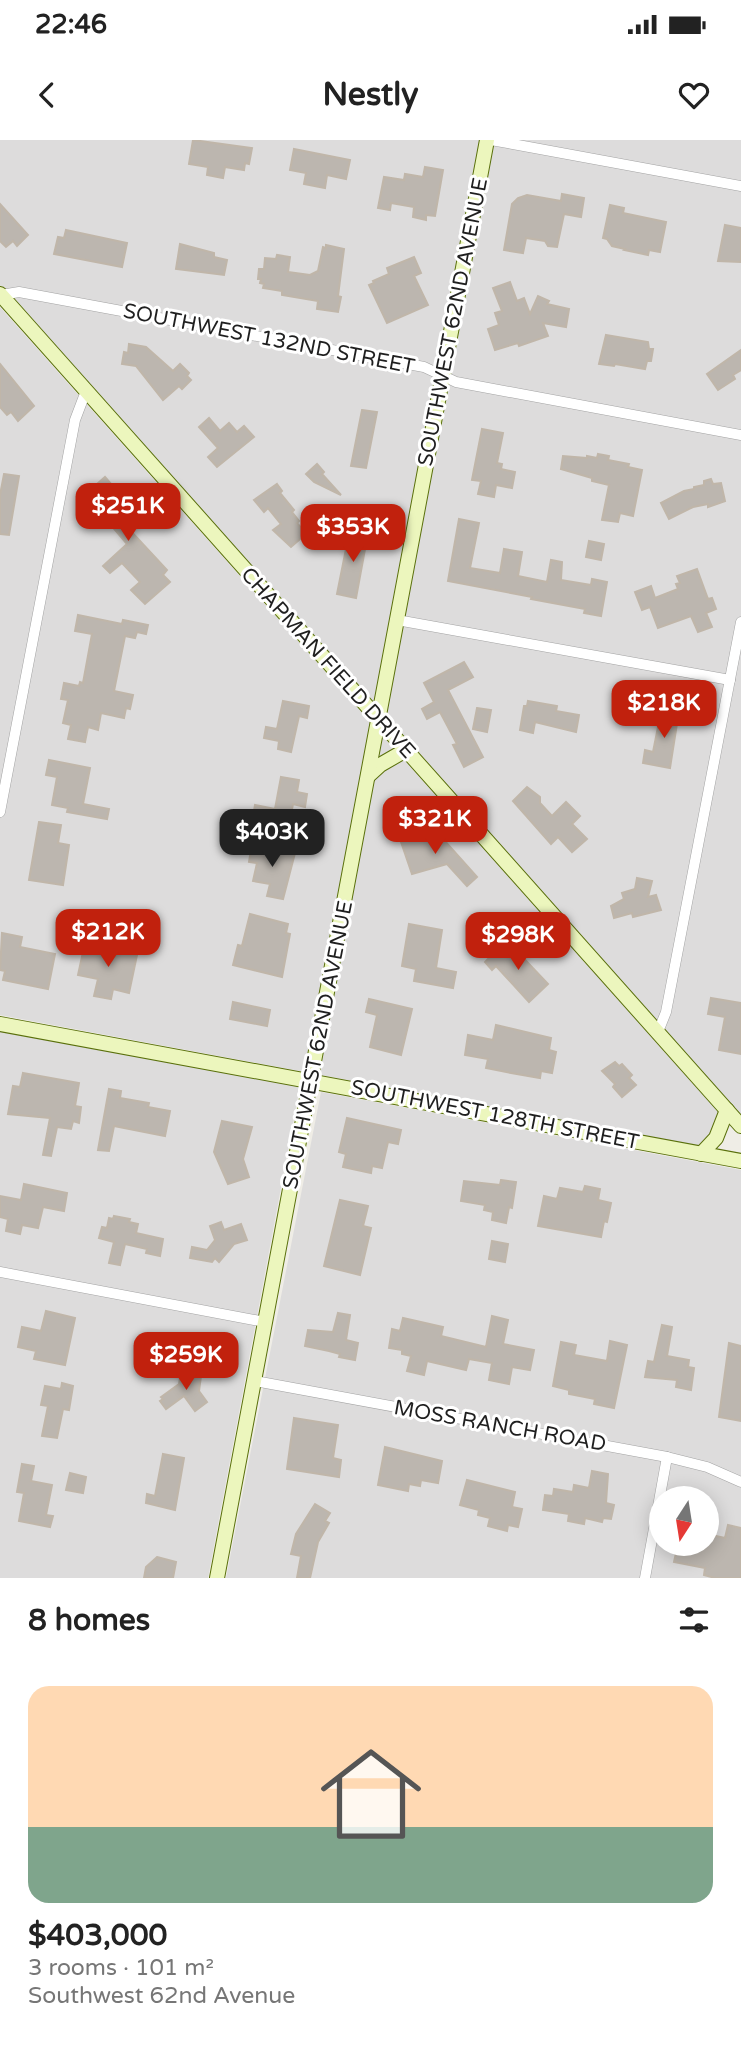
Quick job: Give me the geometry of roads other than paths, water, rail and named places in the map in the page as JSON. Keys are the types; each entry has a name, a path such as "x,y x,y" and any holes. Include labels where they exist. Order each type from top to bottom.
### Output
{"street":[{"path":"489,140 741,186"},
{"name":"SOUTHWEST 62ND AVENUE","path":"217,1578 489,140"},
{"name":"SOUTHWEST 132ND STREET","path":"1,295 19,292 424,367 456,382 741,435"},
{"name":"CHAPMAN FIELD DRIVE","path":"1,295 741,1126"},
{"path":"0,811 75,420 86,391"},
{"path":"397,620 730,680"},
{"path":"658,1032 666,1012 741,622"},
{"path":"368,776 380,765 406,750"},
{"name":"SOUTHWEST 128TH STREET","path":"0,1024 741,1161"},
{"path":"701,1154 716,1138 727,1110"},
{"path":"0,1272 265,1322"},
{"name":"MOSS RANCH ROAD","path":"255,1381 667,1457 707,1467 741,1482"},
{"path":"645,1578 667,1457"}]}
